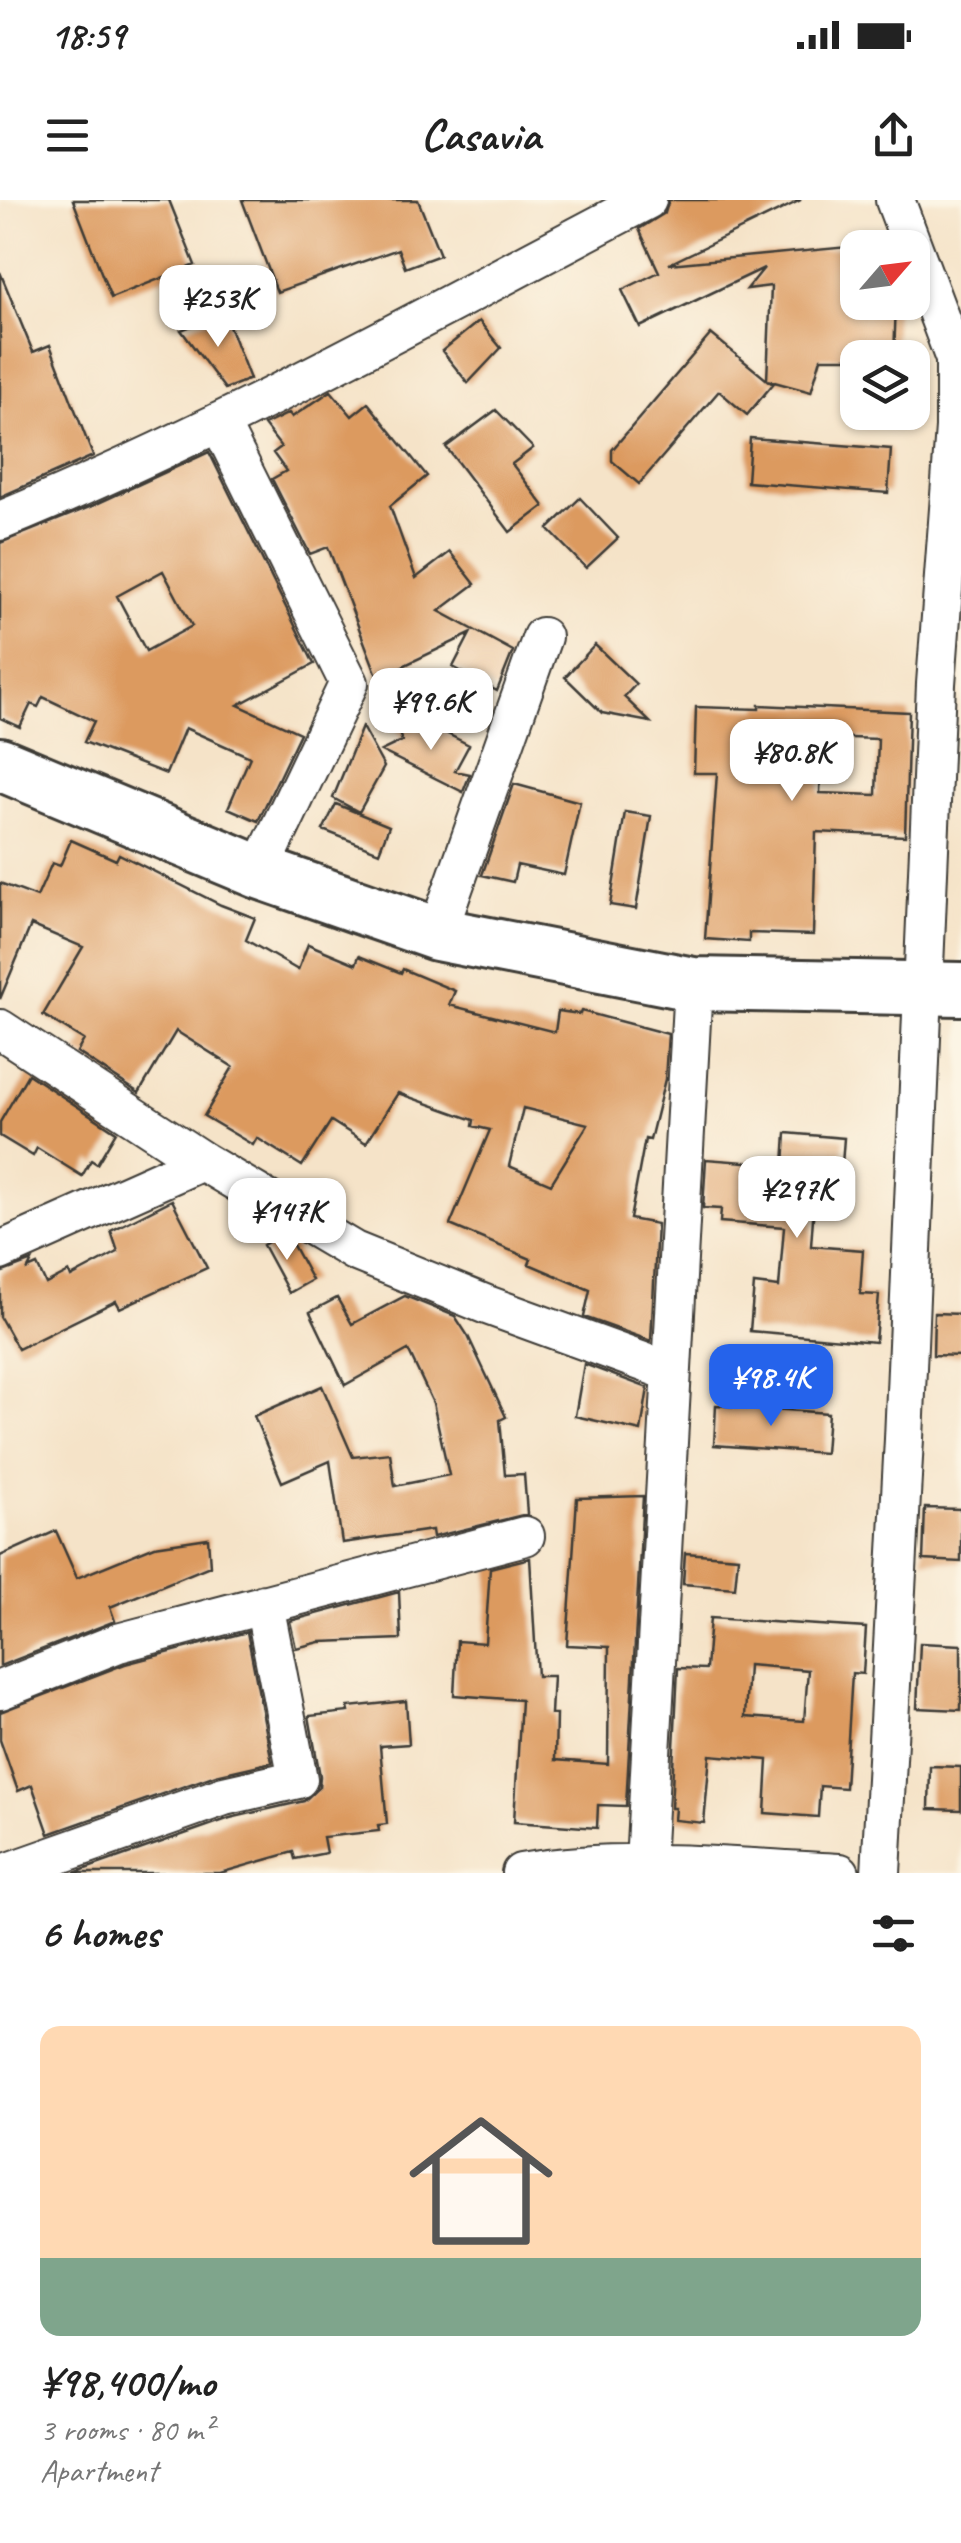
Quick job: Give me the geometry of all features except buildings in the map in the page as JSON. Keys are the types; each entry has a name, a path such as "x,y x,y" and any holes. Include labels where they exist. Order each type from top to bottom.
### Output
{"street":[{"path":"0,521 86,486 219,422 647,200"},
{"path":"881,1873 942,989 936,684 958,358 895,200"},
{"path":"219,422 349,683 259,872"},
{"path":"437,934 542,637"},
{"path":"0,764 259,872 437,934 692,984 942,989"},
{"path":"645,1864 692,984"},
{"path":"0,1029 202,1161 354,1252 671,1372"},
{"path":"0,1251 202,1161"},
{"path":"0,1690 118,1642 525,1536"},
{"path":"6,1873 224,1796 298,1779 264,1604"},
{"path":"521,1873 568,1865 645,1864 840,1873"}]}
